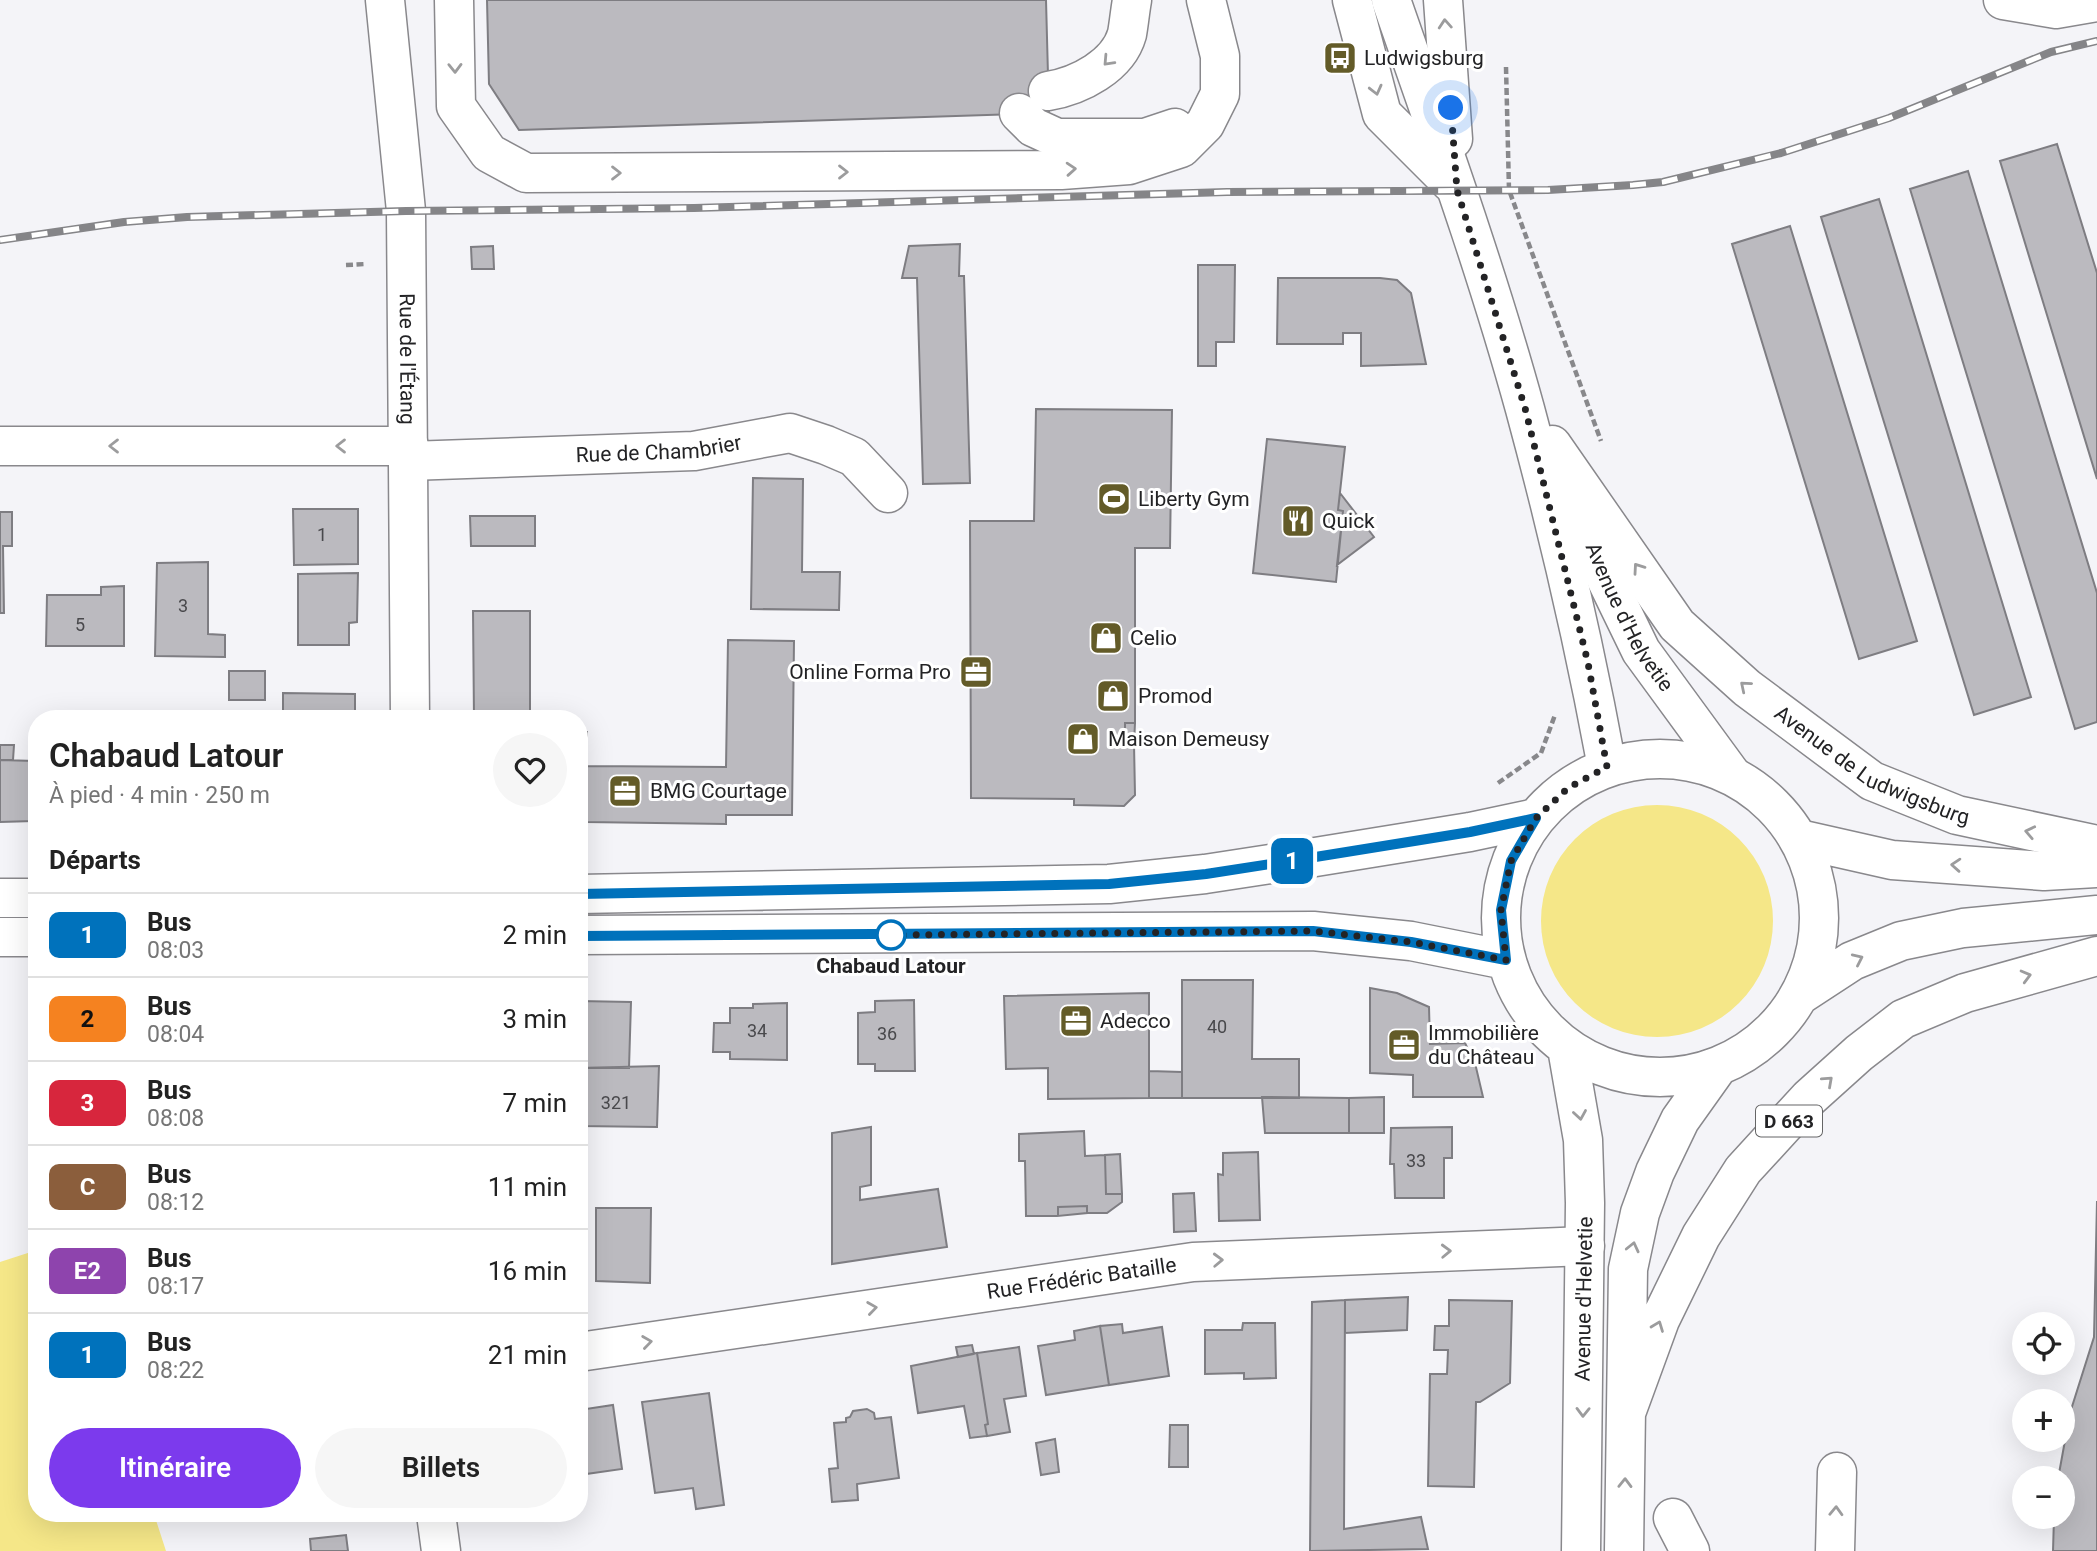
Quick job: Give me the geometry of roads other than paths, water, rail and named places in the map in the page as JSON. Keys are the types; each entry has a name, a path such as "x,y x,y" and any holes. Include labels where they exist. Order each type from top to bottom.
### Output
{"main road":[{"name":"Rue de l'Étang","path":"384,0 406,211 410,710"},
{"path":"454,0 456,106 489,153 526,173 1061,170 1129,165 1181,148 1205,124 1220,94 1220,56 1206,0"},
{"path":"1132,0 1126,36 1111,59 1082,81 1034,102 1033,127 1057,138 1145,138 1175,128 1194,104 1203,65 1189,0"},
{"path":"1352,0 1382,114 1457,190"},
{"name":"Avenue d'Helvetie","path":"1391,0 1457,190 1525,408 1588,663 1607,767"},
{"name":"Avenue d'Helvetie","path":"1443,0 1457,190"},
{"path":"2003,0 2056,9 2097,2"},
{"name":"Avenue d'Helvetie","path":"1486,285 1606,582 1641,651 1731,774"},
{"name":"Rue de Chambrier","path":"0,446 409,453 694,450 790,433 826,444 854,457 888,494"},
{"name":"Avenue d'Helvetie","path":"1552,445 1677,625"},
{"name":"Avenue de Ludwigsburg","path":"1677,625 1747,688 1872,781 1957,816 2097,845"},
{"path":"1648,758 1690,761 1731,774 1770,801 1799,838 1818,889 1818,944 1800,995 1779,1026 1750,1050 1717,1068 1666,1078 1614,1071 1567,1048 1525,1004 1506,960 1501,910 1511,861 1536,818 1568,788 1607,767 1648,758"},
{"path":"588,894 1109,884 1206,874 1470,832 1536,818"},
{"path":"1799,838 1892,860 2044,871 2097,868"},
{"path":"0,898 28,898"},
{"path":"1800,995 1852,961 1901,941 1963,928 2097,915"},
{"path":"588,936 1313,931 1411,942 1506,960"},
{"path":"0,937 28,937"},
{"name":"D 663","path":"1626,1413 1660,1320 1701,1236 1743,1170 1809,1098 1858,1053 1903,1019 1965,993 2097,956"},
{"name":"Avenue d'Helvetie","path":"1567,1048 1583,1140 1586,1246 1581,1551"},
{"name":"Avenue d'Helvetie","path":"1624,1551 1628,1269 1640,1213 1655,1172 1679,1120 1717,1068"},
{"name":"Rue Frédéric Bataille","path":"588,1351 1193,1262 1586,1246"},
{"path":"1835,1551 1837,1472"},
{"path":"437,1522 442,1551"}],"railway":[{"path":"0,240 124,222 187,217 406,211 694,208 1227,192 1548,190 1633,185 1663,182 1781,153 1889,118 2051,52 2097,41"}],"place":[{"name":"Ludwigsburg","path":"1340,58"},
{"name":"Liberty Gym","path":"1114,499"},
{"name":"Quick","path":"1298,521"},
{"name":"Celio","path":"1106,638"},
{"name":"Online Forma Pro","path":"976,672"},
{"name":"Promod","path":"1113,696"},
{"name":"Maison Demeusy","path":"1083,739"},
{"name":"BMG Courtage","path":"625,791"},
{"name":"Chabaud Latour","path":"891,935"},
{"name":"Adecco","path":"1076,1021"},
{"name":"Immobilière du Château","path":"1404,1045"}]}
